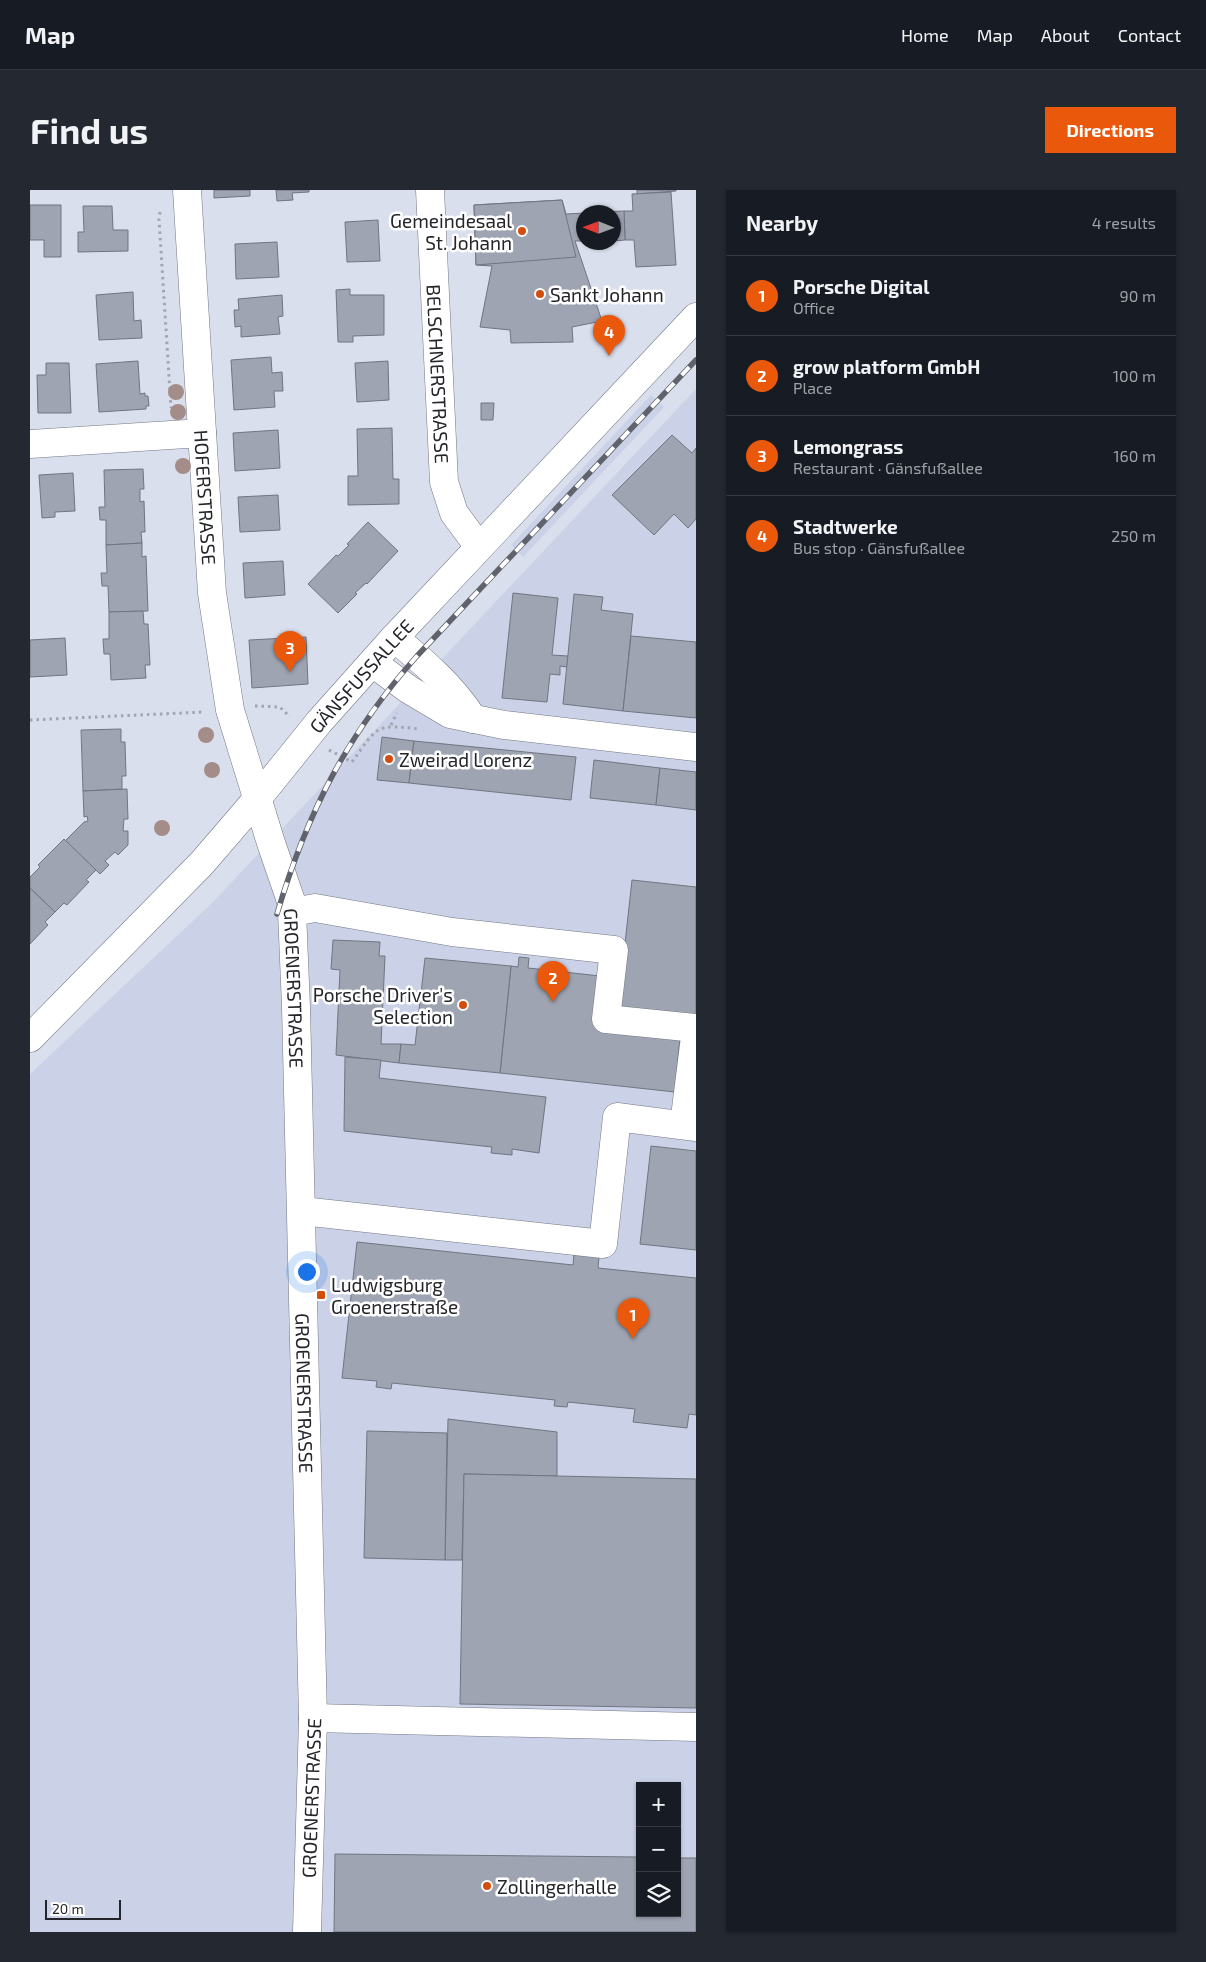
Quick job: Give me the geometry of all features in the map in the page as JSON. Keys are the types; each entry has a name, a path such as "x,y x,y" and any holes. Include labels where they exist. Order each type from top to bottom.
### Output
{"street":[{"name":"HOFERSTRASSE","path":"187,190 212,593 230,710 257,799"},
{"name":"BELSCHNERSTRASSE","path":"430,190 444,482 454,513 479,547"},
{"name":"GÄNSFUSSALLEE","path":"30,1038 202,862 257,799 309,734 394,638 696,317"},
{"path":"30,444 202,433"},
{"path":"394,638 428,667 464,704 473,719"},
{"path":"373,663 408,690 450,714 504,725 696,747"},
{"name":"GROENERSTRASSE","path":"257,799 286,885 292,912 302,1211 313,1718 307,1932"},
{"path":"292,912 315,908 452,932 614,950 606,1019 696,1029 690,1126 617,1117 603,1244 302,1211"},
{"path":"313,1718 696,1727"}],"path":[{"path":"159,219 168,360"},
{"path":"30,720 230,710 255,706 280,707 309,734 335,754 352,762 374,731 391,726 429,730"}],"shaded area":[{"path":"696,389 696,1932 30,1932 30,1074 212,903"},
{"path":"651,395 664,407 523,557 511,545"}],"building":[{"path":"214,190 250,190 250,196 214,198"},
{"path":"276,190 309,190 309,192 292,193 293,200 277,201"},
{"path":"637,190 676,190 676,191 637,194"},
{"path":"671,192 676,265 636,267 634,240 625,240 624,211 633,211 632,194"},
{"name":"Sankt Johann","path":"562,200 566,214 576,213 576,250 578,250 602,321 572,327 573,342 511,343 510,330 480,327 492,266 476,265 474,205"},
{"name":"Gemeindesaal St. Johann","path":"562,200 576,257 476,265 474,205"},
{"path":"30,205 61,205 61,257 44,257 44,240 30,240"},
{"path":"83,206 112,206 113,230 128,230 128,251 78,252 78,232 84,232"},
{"path":"621,211 624,211 625,240 621,240"},
{"path":"378,220 380,261 347,262 345,222"},
{"path":"277,242 279,277 236,279 235,244"},
{"path":"350,289 350,295 384,295 384,335 353,336 353,342 338,342 336,290"},
{"path":"133,292 134,321 141,320 142,338 99,340 96,295"},
{"path":"282,295 283,316 278,317 280,334 241,337 241,326 235,327 234,310 239,310 238,299"},
{"path":"271,357 272,373 282,372 283,391 274,391 275,407 234,410 231,360"},
{"path":"138,361 140,394 145,393 145,396 148,396 149,406 146,406 146,409 99,412 96,364"},
{"path":"388,361 389,400 357,402 355,363"},
{"path":"46,363 69,363 71,413 38,413 37,375 46,375"},
{"path":"481,403 494,403 493,420 481,420"},
{"path":"392,428 393,479 399,479 399,504 348,505 348,476 358,476 357,429"},
{"path":"278,430 280,468 235,471 233,433"},
{"path":"672,435 692,453 696,448 696,519 688,528 674,514 654,535 612,495"},
{"path":"143,469 144,489 140,489 140,502 144,501 145,532 141,532 142,543 106,545 106,520 100,520 99,507 105,507 104,470"},
{"path":"73,473 75,511 55,512 55,517 42,518 39,475"},
{"path":"278,495 280,530 240,532 238,497"},
{"path":"368,522 398,551 367,584 355,593 357,594 338,613 308,584 336,555 338,556 349,545 347,544"},
{"path":"142,543 142,557 146,556 148,611 109,612 108,586 102,586 101,573 107,573 106,545"},
{"path":"283,561 285,595 245,598 243,563"},
{"path":"513,593 558,598 552,655 568,656 567,667 560,666 560,675 550,674 547,702 502,698"},
{"path":"574,594 603,597 601,610 633,614 623,711 563,704"},
{"path":"143,611 144,624 148,624 150,665 145,665 146,678 111,680 110,654 104,654 103,639 109,639 109,612"},
{"path":"631,636 696,642 696,718 623,711"},
{"path":"306,637 308,684 252,688 249,640"},
{"path":"65,638 67,675 30,677 30,640"},
{"path":"121,729 121,742 125,742 126,776 122,776 122,789 83,791 81,730"},
{"path":"382,737 414,741 409,783 377,780"},
{"path":"414,741 576,757 571,800 409,783"},
{"path":"594,760 660,768 656,805 590,798"},
{"path":"660,768 696,772 696,810 656,805"},
{"path":"127,789 128,819 124,819 123,831 128,831 128,845 118,855 115,852 105,861 109,865 100,874 65,841 84,822 88,821 87,816 84,817 83,791"},
{"path":"64,839 96,870 86,880 89,882 67,905 64,903 55,912 30,888 30,877 40,867 38,865"},
{"path":"632,880 696,887 696,1016 618,1007"},
{"path":"30,888 55,912 45,922 48,925 30,944"},
{"path":"333,940 380,942 379,956 385,956 381,1044 401,1044 399,1063 336,1055 340,970 331,969"},
{"path":"519,957 529,958 528,968 600,976 595,1028 680,1037 675,1092 500,1073 511,966 518,967"},
{"name":"Porsche Driver's Selection","path":"425,958 511,966 500,1073 399,1063 401,1044 415,1045"},
{"path":"345,1057 381,1060 379,1078 546,1097 539,1153 512,1149 512,1155 491,1153 492,1147 344,1131"},
{"path":"651,1146 696,1151 696,1250 640,1244"},
{"path":"357,1242 573,1265 574,1254 599,1257 598,1268 696,1278 696,1415 689,1414 687,1428 633,1422 635,1409 568,1402 567,1407 554,1406 555,1400 392,1383 391,1389 376,1387 377,1381 342,1378"},
{"path":"448,1419 557,1432 557,1476 464,1474 462,1560 445,1560"},
{"path":"367,1431 447,1433 445,1560 364,1558"},
{"path":"464,1474 696,1479 696,1708 460,1704"},
{"name":"Zollingerhalle","path":"335,1854 636,1857 636,1917 681,1917 681,1858 696,1858 696,1932 334,1932"}],"railway":[{"path":"277,914 289,877 316,809 349,746 369,716 417,656 696,360"}],"place":[{"name":"Gemeindesaal St. Johann","path":"522,231"},
{"name":"Sankt Johann","path":"540,294"},
{"name":"Stadtwerke","path":"609,356"},
{"name":"Lemongrass","path":"290,672"},
{"name":"Zweirad Lorenz","path":"389,759"},
{"name":"grow platform GmbH","path":"553,1002"},
{"name":"Porsche Driver's Selection","path":"463,1005"},
{"name":"Ludwigsburg Groenerstraße","path":"321,1295"},
{"name":"Porsche Digital","path":"633,1339"},
{"name":"Zollingerhalle","path":"487,1886"}]}
